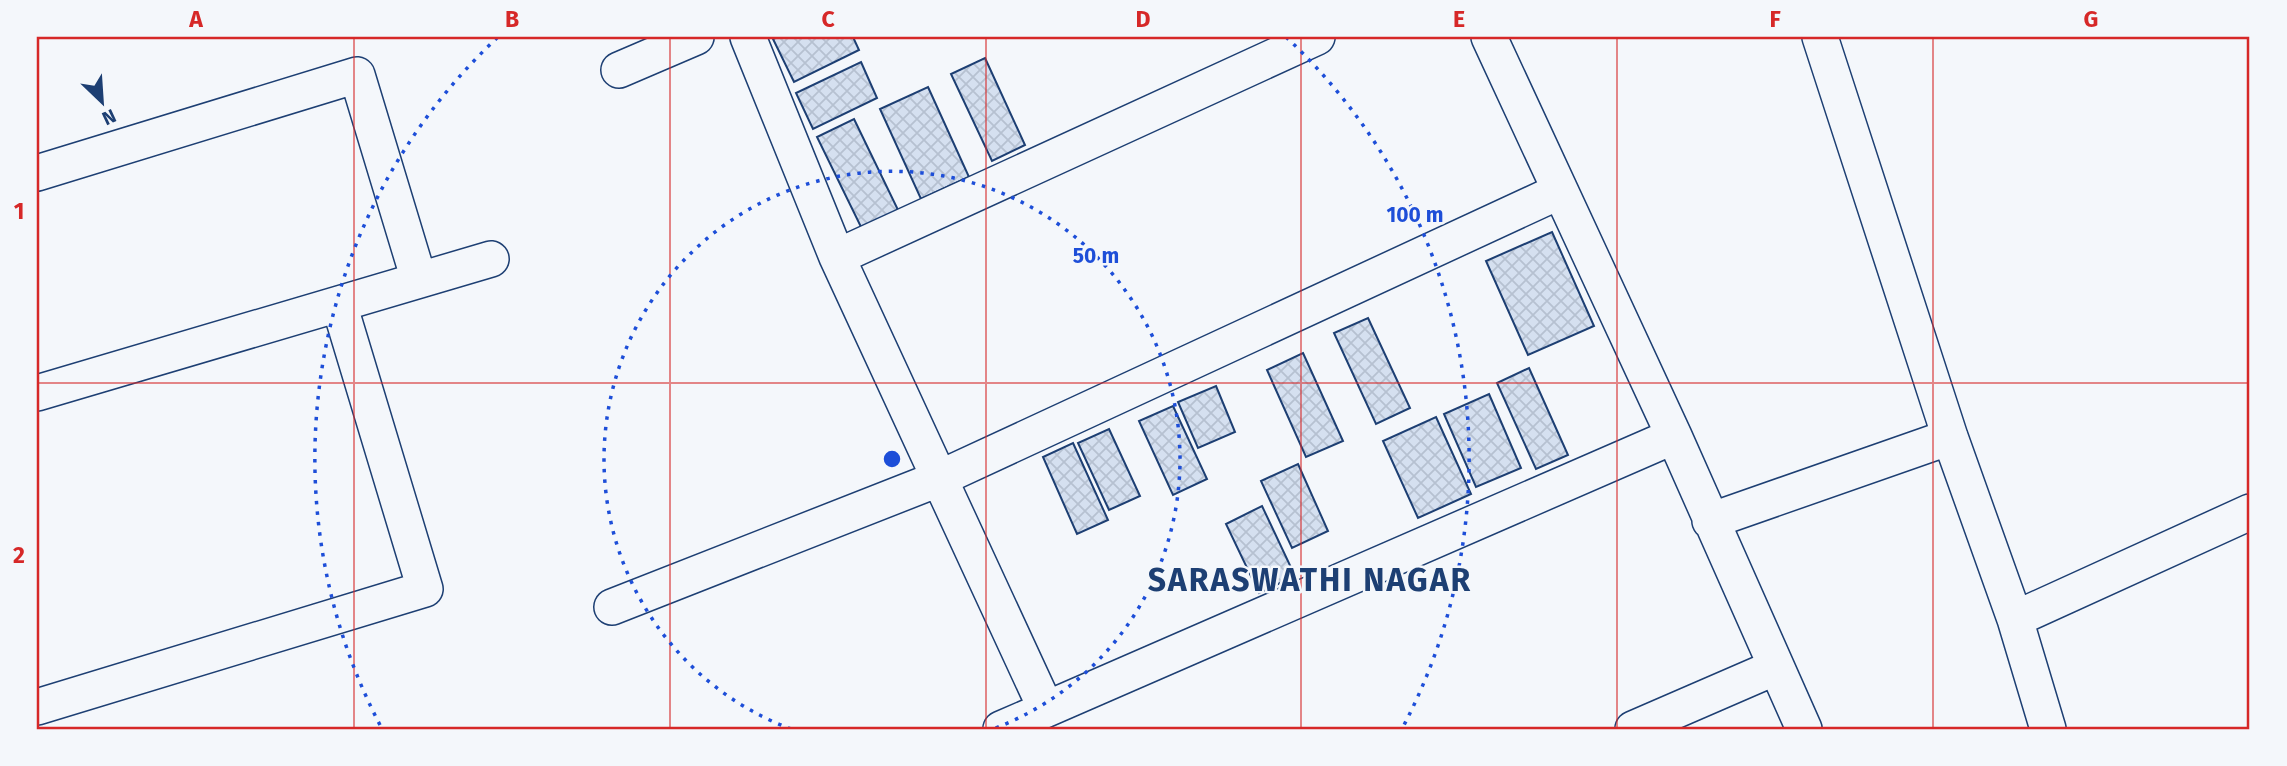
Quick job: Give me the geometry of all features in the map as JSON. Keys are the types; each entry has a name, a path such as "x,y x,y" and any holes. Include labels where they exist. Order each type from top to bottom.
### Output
{"street":[{"path":"619,70 696,37"},
{"path":"748,37 837,257 1045,709"},
{"path":"837,257 1317,37"},
{"path":"1489,37 1674,436 1804,729"},
{"path":"1820,37 1950,437 2015,619 2048,729"},
{"path":"37,173 356,75 419,280"},
{"path":"612,607 938,479 1560,191"},
{"path":"37,393 491,258"},
{"path":"37,707 425,589 339,304"},
{"path":"1001,729 1674,436"},
{"path":"1710,521 1950,437"},
{"path":"2015,619 2250,512"},
{"path":"1633,729 1776,667"}],"building":[{"path":"853,37 859,50 794,82 773,39"},
{"path":"985,58 1025,145 992,161 951,74"},
{"path":"861,62 877,98 813,129 796,93"},
{"path":"928,87 969,177 921,199 880,109"},
{"path":"854,119 899,212 862,229 817,137"},
{"path":"1552,232 1594,326 1528,355 1486,261"},
{"path":"1368,318 1410,408 1376,424 1334,333"},
{"path":"1303,353 1343,441 1306,457 1267,370"},
{"path":"1529,368 1568,455 1536,469 1497,383"},
{"path":"1216,386 1235,432 1198,448 1178,402"},
{"path":"1489,394 1521,468 1476,487 1444,414"},
{"path":"1173,406 1207,479 1173,495 1139,421"},
{"path":"1436,417 1471,494 1418,518 1383,441"},
{"path":"1109,429 1140,496 1109,510 1078,443"},
{"path":"1073,443 1108,520 1077,534 1043,457"},
{"path":"1298,464 1328,531 1292,548 1261,481"},
{"path":"1262,506 1295,576 1259,593 1226,524"}],"district":[{"name":"SARASWATHI NAGAR","path":"1310,580"}]}
